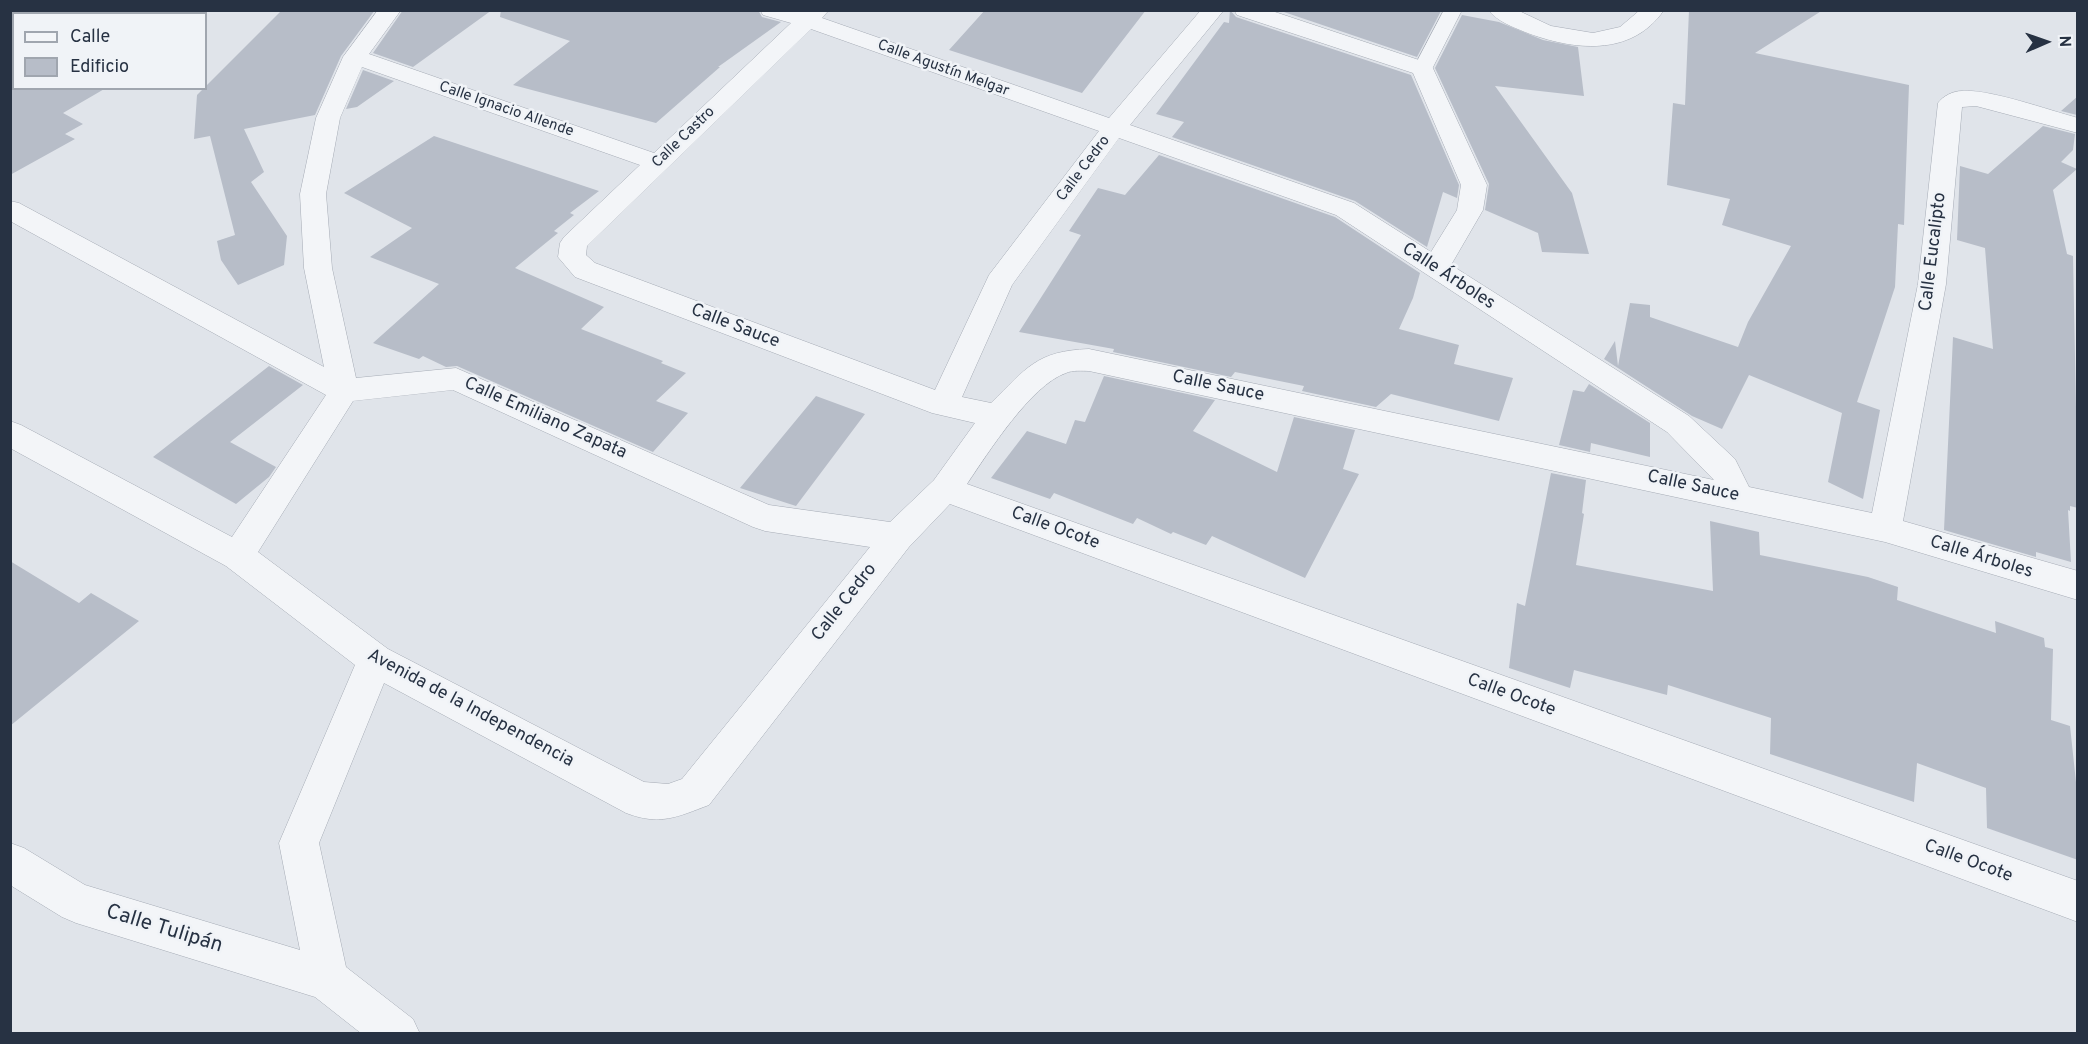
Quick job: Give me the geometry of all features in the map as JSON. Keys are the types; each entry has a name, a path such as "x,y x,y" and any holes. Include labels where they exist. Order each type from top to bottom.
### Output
{"street":[{"path":"238,556 344,391 318,268 313,194 328,118 355,57 390,10"},
{"name":"Calle Agustín Melgar","path":"771,10 812,15 1113,129"},
{"name":"Calle Cedro","path":"943,405 999,282 1113,129 1213,10"},
{"path":"1245,10 1424,69 1474,186 1470,210 1435,269"},
{"path":"1500,10 1516,21 1553,35 1591,39 1624,34 1653,10"},
{"name":"Calle Castro","path":"585,270 572,257 574,243 812,15"},
{"name":"Calle Ignacio Allende","path":"355,57 658,163"},
{"name":"Calle Eucalipto","path":"1885,529 1932,284 1950,104 1961,98 1977,99 2078,126"},
{"name":"Calle Árboles","path":"1113,129 1345,209 1678,424 1724,468 1738,497"},
{"path":"10,209 344,391"},
{"name":"Calle Sauce","path":"585,270 943,405 997,416 1041,372 1063,361 1089,360 1885,529"},
{"name":"Calle Emiliano Zapata","path":"344,391 456,379 765,518 897,537"},
{"name":"Calle Cedro","path":"695,792 897,537 945,489 997,416"},
{"name":"Avenida de la Independencia","path":"10,433 238,556 375,660 640,800 668,802 695,792"},
{"name":"Calle Ocote","path":"945,489 2078,902"},
{"name":"Calle Árboles","path":"1885,529 2078,586"},
{"path":"375,660 298,843 327,979 398,1034"},
{"name":"Calle Tulipán","path":"10,862 76,903 327,979"}],"lane":[{"path":"1424,69 1453,10"}],"building":[{"path":"282,10 375,10 341,56 315,115 244,129 264,172 251,182 287,236 284,265 238,285 221,260 217,241 235,235 210,136 194,139 197,95 202,90 207,90 207,85"},
{"path":"403,10 492,10 413,67 373,53"},
{"path":"501,10 758,10 762,17 781,22 718,67 720,67 656,123 513,85 570,41 500,17"},
{"path":"985,10 1146,10 1082,93 949,50"},
{"path":"1230,10 1236,17 1411,75 1459,185 1457,198 1443,192 1427,247 1355,201 1172,137 1184,122 1156,114 1224,22 1229,23"},
{"path":"1278,10 1436,10 1441,11 1417,57"},
{"path":"1689,10 1823,10 1755,53 1909,85 1904,225 1898,224 1895,287 1857,402 1880,410 1863,499 1828,482 1842,413 1749,375 1722,429 1692,416 1604,359 1615,341 1618,366 1630,303 1650,305 1650,317 1738,347 1748,322 1791,246 1722,225 1730,199 1667,185 1673,103 1685,105"},
{"path":"1462,15 1499,22 1543,40 1578,47 1584,96 1495,86 1572,193 1589,254 1542,252 1538,233 1485,210 1489,184 1435,68"},
{"path":"363,70 394,81 357,107 346,109"},
{"path":"10,79 12,90 103,90 63,113 83,124 65,134 75,139 10,175"},
{"path":"2078,96 2077,115 2061,111"},
{"path":"2043,126 2075,134 2073,150 2061,162 2077,169 2053,190 2067,254 2073,256 2078,508 2070,506 2070,511 2068,510 2071,562 2036,552 2036,557 1944,530 1953,337 1993,349 1985,248 1957,240 1960,166 1988,174"},
{"path":"434,136 599,191 570,213 574,215 554,231 558,233 515,268 604,307 581,329 663,361 661,363 686,373 656,401 688,413 653,452 457,366 446,367 423,356 419,359 373,343 439,284 370,257 412,228 344,193"},
{"path":"1159,155 1335,217 1420,273 1413,298 1399,329 1459,345 1454,364 1513,378 1499,421 1391,394 1376,407 1302,391 1304,386 1235,372 1231,377 1113,352 1114,349 1019,332 1081,235 1069,231 1098,188 1125,195"},
{"path":"269,366 303,385 230,442 276,467 269,477 236,504 153,457"},
{"path":"1104,376 1215,400 1193,431 1277,472 1294,417 1355,430 1343,469 1359,474 1305,578 1212,536 1206,545 1173,532 1171,534 1137,518 1133,524 1054,493 1050,499 991,478 1027,431 1066,444 1075,420 1085,422"},
{"path":"1589,384 1650,423 1650,457 1591,443 1590,452 1559,445 1573,390 1584,392"},
{"path":"816,396 865,414 796,506 740,488"},
{"path":"1551,473 1586,480 1582,513 1584,514 1576,565 1713,591 1710,521 1759,532 1760,555 1868,577 1898,587 1897,600 1996,633 1995,621 2044,638 2045,647 2053,649 2051,720 2070,726 2078,801 2078,860 1987,828 1986,788 1917,763 1914,802 1770,754 1771,718 1668,685 1667,695 1574,670 1570,688 1509,668 1517,603 1525,606"},
{"path":"10,561 79,603 91,593 139,621 10,726"}]}
